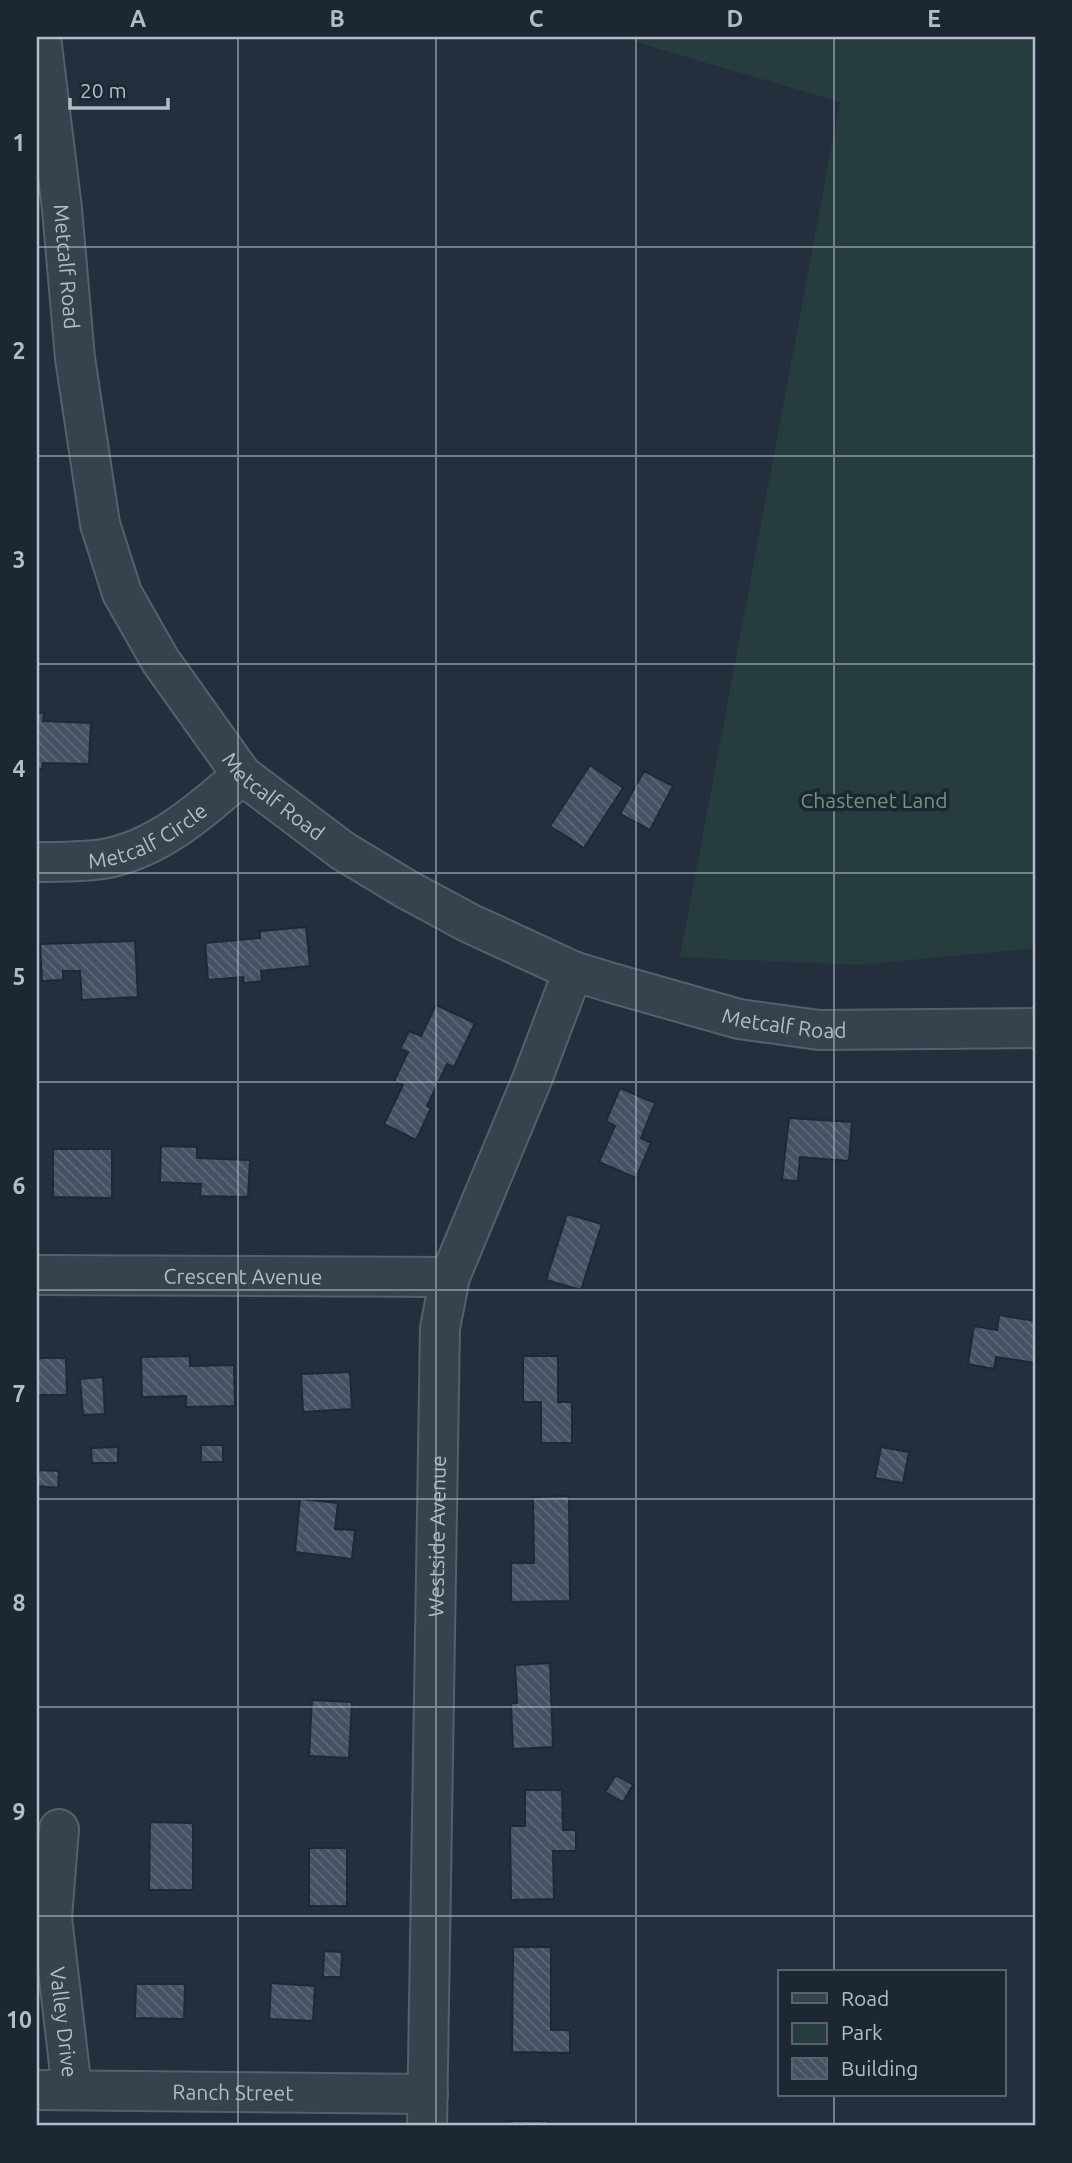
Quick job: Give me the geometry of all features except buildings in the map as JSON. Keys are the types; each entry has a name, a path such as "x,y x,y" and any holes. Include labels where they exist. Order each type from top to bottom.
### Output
{"street":[{"name":"Metcalf Road","path":"41,37 62,209 75,358 100,524 122,593 160,660 242,775 343,851 469,923 573,971 739,1019 819,1030 1035,1028"},
{"name":"Metcalf Circle","path":"37,862 104,858 157,840 203,809 242,775"},
{"name":"Westside Avenue","path":"428,2110 440,1328 450,1277 533,1077 573,971"},
{"name":"Crescent Avenue","path":"37,1275 450,1277"},
{"name":"Valley Drive","path":"54,2090 52,1918 59,1829"},
{"name":"Ranch Street","path":"54,2090 428,2110"}],"green space":[{"name":"Chastenet Land","path":"619,37 1035,37 1035,948 858,965 680,957 840,102"}]}
